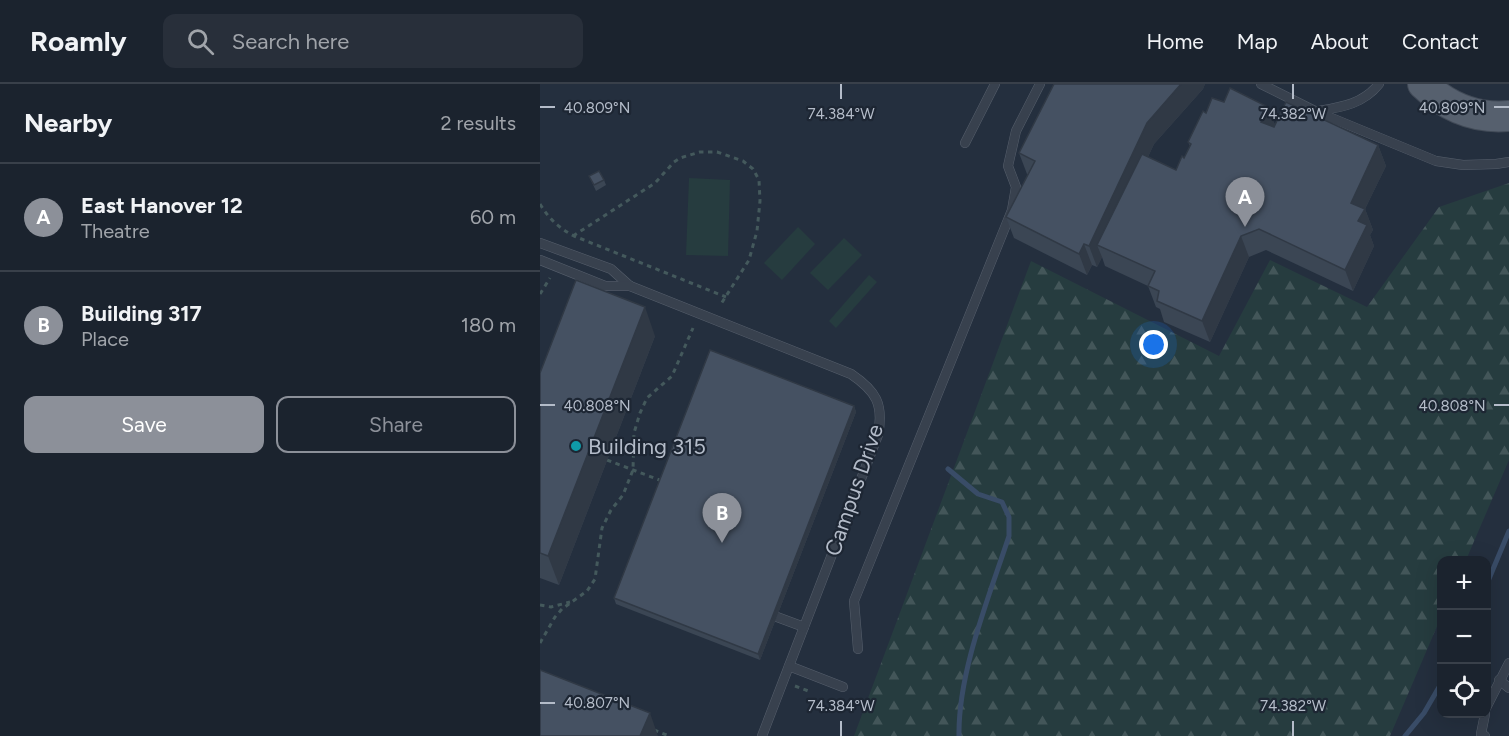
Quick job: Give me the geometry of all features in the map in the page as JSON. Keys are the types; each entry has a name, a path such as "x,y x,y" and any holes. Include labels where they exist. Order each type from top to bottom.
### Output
{"main road":[{"path":"1423,84 1435,95 1459,109 1479,115 1509,116"}],"lane":[{"path":"965,143 995,84"},
{"path":"858,649 854,601 1012,210 1016,187 1008,166 1016,131 1040,84"},
{"path":"1261,84 1317,112 1436,161 1463,165 1509,162"},
{"path":"1317,112 1349,106 1371,94 1379,84"},
{"name":"Campus Drive","path":"540,243 611,269 630,286 851,374 868,386 879,403 881,418 878,435 762,736"},
{"name":"Campus Drive","path":"540,260 605,286 630,286"},
{"path":"777,617 804,627"},
{"path":"1491,697 1509,663"},
{"path":"789,666 843,687"},
{"path":"1499,680 1509,688"},
{"path":"1484,718 1481,734 1485,736"}],"path":[{"path":"573,236 655,183 680,158 700,152 731,155 753,169 759,180 760,201 757,231 749,260 721,304"},
{"path":"540,204 547,216 573,236 726,297"},
{"path":"540,294 548,284 552,272"},
{"path":"540,643 555,617 587,591 595,579 602,528 611,510 623,495 633,470 634,433 640,413 647,398 672,376 693,328"},
{"path":"608,460 663,481"},
{"path":"540,605 551,607 574,601"},
{"path":"794,686 811,692"},
{"path":"647,728 669,736"}],"green space":[{"path":"689,178 730,180 728,256 686,255"},
{"path":"1509,183 1509,460 1468,556 1437,556 1437,626 1390,736 854,736 1031,261 1219,356 1270,260 1367,307 1439,207"},
{"path":"798,227 815,244 782,280 764,263"},
{"path":"844,238 862,255 828,290 810,273"},
{"path":"869,275 877,282 836,328 829,321"}],"building":[{"path":"1054,84 1181,84 1147,123 1089,246 1084,244 1079,254 1006,217 1035,161 1019,153"},
{"path":"1230,88 1268,107 1261,122 1274,127 1286,102 1378,145 1351,203 1365,209 1358,221 1367,225 1345,270 1259,229 1241,236 1202,321 1157,301 1159,291 1148,286 1155,271 1097,245 1142,154 1176,170 1191,144 1188,142 1203,111 1206,113 1212,98 1224,102"},
{"path":"599,171 604,180 594,185 589,176"},
{"name":"Building 315","path":"576,280 645,307 548,556 540,553 540,373"},
{"path":"710,350 854,406 758,654 614,598"},
{"path":"540,670 650,713 640,736 540,736"}],"waterway":[{"path":"948,469 978,494 1002,502 1009,517 1009,536 969,661 960,712 959,736"},
{"path":"1491,574 1509,531"},
{"path":"1405,736 1424,713 1437,691"}],"place":[{"name":"East Hanover 12","path":"1245,227"},
{"name":"Building 315","path":"576,446"},
{"name":"Building 317","path":"722,543"}]}
